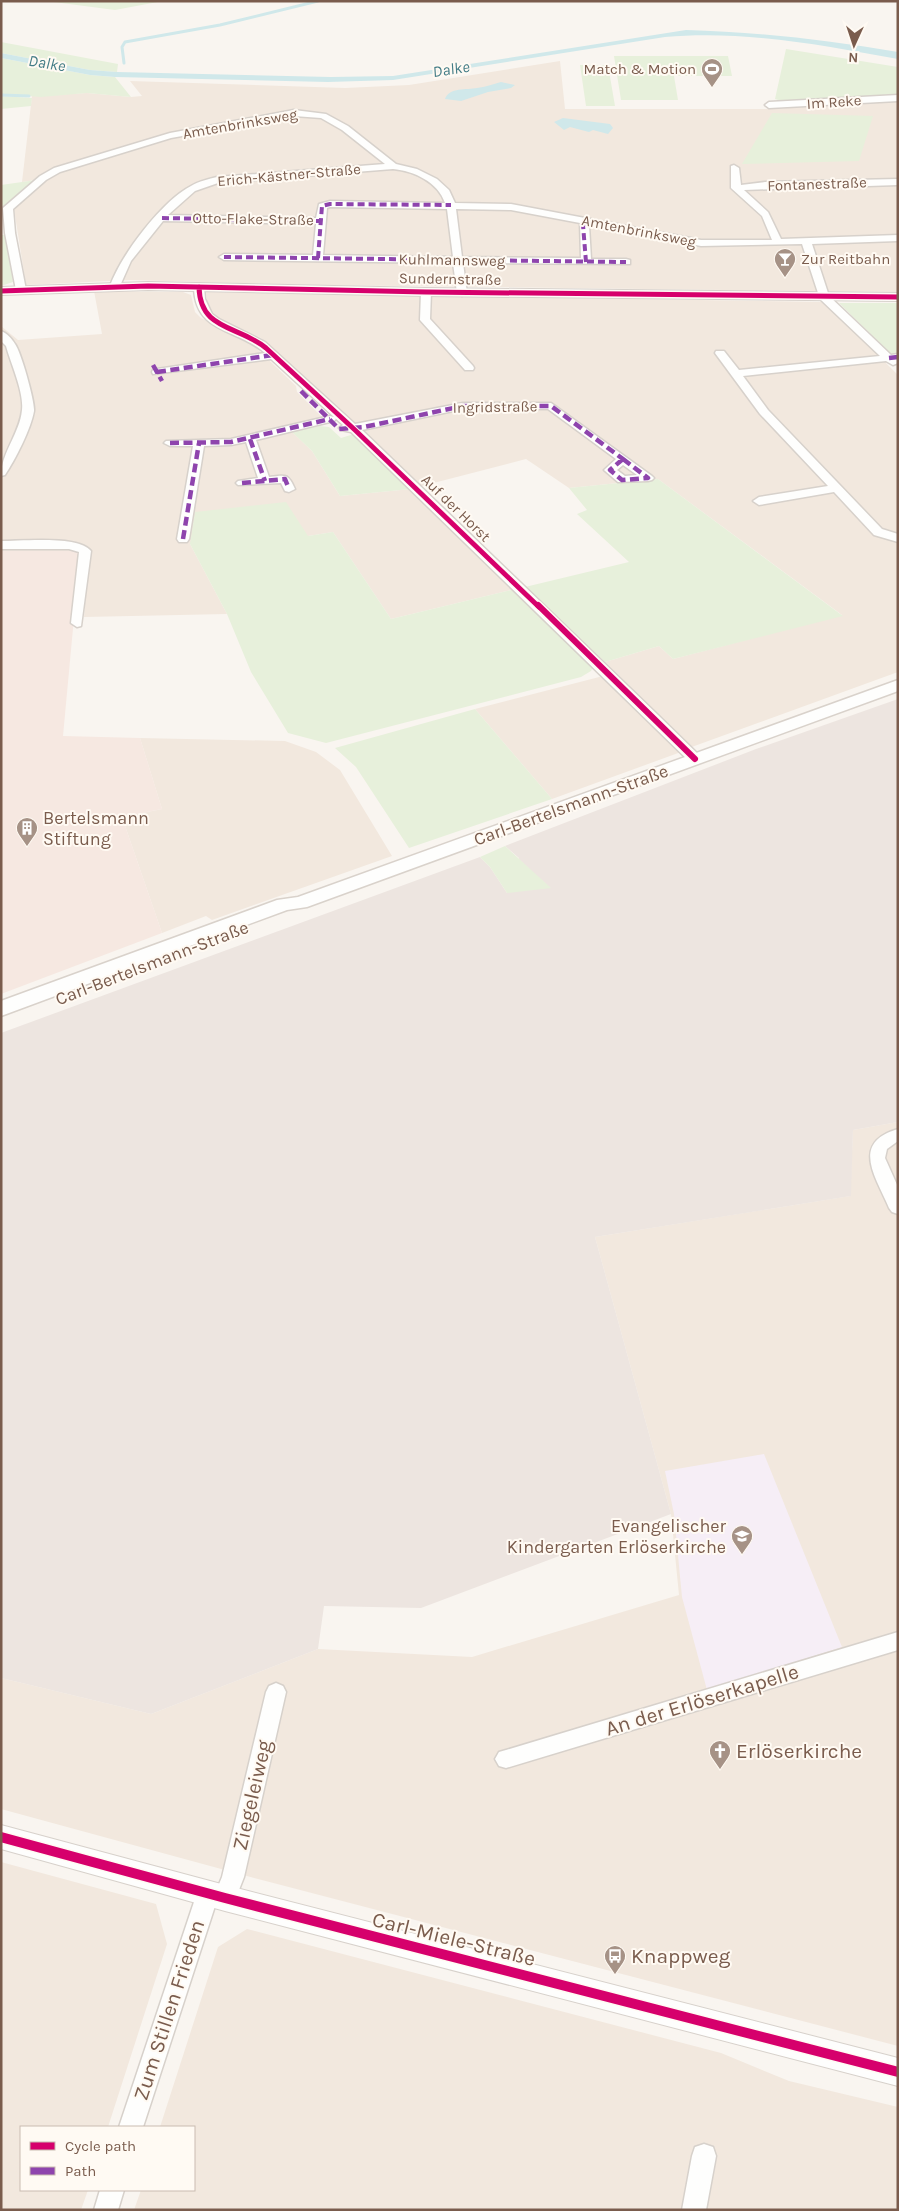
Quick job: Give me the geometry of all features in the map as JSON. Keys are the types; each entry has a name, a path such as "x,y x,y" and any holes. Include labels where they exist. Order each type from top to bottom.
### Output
{"main road":[{"name":"Carl-Bertelsmann-Straße","path":"1,1009 288,903 300,903 428,858 898,685"},
{"name":"Carl-Bertelsmann-Straße","path":"1,1020 294,909 300,903"}],"street":[{"name":"Im Reke","path":"770,105 898,98"},
{"name":"Amtenbrinksweg","path":"21,290 10,233 8,208 43,178 56,170 170,136 294,113 323,116 345,128 393,166 405,168 440,185 446,193 451,206 511,207 701,243 806,242 898,238"},
{"name":"Erich-Kästner-Straße","path":"115,286 120,270 134,250 162,218 191,190 201,184 218,180 393,166"},
{"path":"734,168 733,182 736,188"},
{"name":"Fontanestraße","path":"736,188 784,184 898,182"},
{"name":"Fontanestraße","path":"736,188 766,215 778,242"},
{"name":"Otto-Flake-Straße","path":"162,218 320,222 322,206 330,204 451,206"},
{"path":"451,206 462,293"},
{"path":"586,262 583,225 587,221"},
{"path":"318,258 320,222"},
{"path":"806,242 824,296 893,357 898,367"},
{"name":"Kuhlmannsweg","path":"224,257 626,262"},
{"name":"Sundernstraße","path":"1,291 115,286 462,293 898,297"},
{"name":"Auf der Horst","path":"199,287 202,311 212,320 255,340 273,355 353,428 607,671 695,760"},
{"name":"Sundernstraße","path":"426,292 425,320 469,368"},
{"path":"1,334 11,345 28,401 28,412 11,457 1,473"},
{"path":"720,353 764,412 878,532 898,538"},
{"path":"157,373 273,355"},
{"path":"736,374 893,357"},
{"name":"Auf der Horst","path":"300,381 301,391 339,428 353,428"},
{"name":"Ingridstraße","path":"353,428 463,406 551,406 623,459"},
{"path":"170,443 231,442 330,419"},
{"path":"250,439 265,481"},
{"path":"183,539 199,442"},
{"path":"242,483 285,479 289,490"},
{"path":"759,501 836,488"},
{"path":"1,545 69,545 82,548 85,551 77,623"},
{"path":"898,1135 883,1141 877,1150 877,1158 898,1208"},
{"name":"An der Erlöserkapelle","path":"506,1759 898,1641"},
{"name":"Ziegeleiweg","path":"216,1895 233,1877 276,1692"},
{"name":"Carl-Miele-Straße","path":"1,1837 216,1895 898,2072"},
{"name":"Zum Stillen Frieden","path":"132,2126 216,1895"},
{"path":"694,2210 704,2156"},
{"path":"106,2210 112,2191"}],"shaded area":[{"path":"560,61 565,109 772,109 898,101 898,292 316,285 130,280 26,285 14,209 44,181 22,182 32,96 87,93 131,97 142,96 130,81 345,88 409,85"},
{"path":"94,291 183,292 191,295 195,312 201,318 255,347 296,386 297,392 323,418 287,427 312,451 340,496 411,489 515,589 391,619 333,532 308,536 190,544 227,614 84,617 89,553 74,551 1,551 1,326 18,340 102,334"},
{"path":"206,292 824,302 898,375 898,672 689,748 605,662 659,646 673,659 842,615 658,479 569,488 526,459 418,487 261,338 216,318 208,311"},
{"path":"1,551 74,551 80,553 63,736 140,738 162,809 122,817 162,933 1,994"},
{"path":"607,675 681,752 552,799 475,709"},
{"path":"898,699 898,1122 853,1130 851,1196 595,1237 671,1514 421,1608 324,1606 318,1649 151,1714 1,1678 1,1033 480,857 490,867 507,893 519,858 505,846 756,749"},
{"path":"140,738 285,741 316,752 340,770 392,856 212,920 206,916 162,933 122,817 162,809"},
{"path":"898,1122 898,2046 258,1879 1,1809 1,1678 151,1714 318,1649 472,1657 679,1595 671,1514 595,1237 850,1196 853,1130"},
{"name":"Evangelischer Kindergarten Erlöserkirche","path":"764,1454 842,1647 707,1690 682,1597 674,1514 665,1471"},
{"path":"1,1862 156,1904 167,1944 108,2126 20,2126 20,2191 88,2191 81,2210 1,2210"},
{"path":"247,1929 721,2053 789,2081 898,2107 898,2210 134,2210 141,2191 195,2191 195,2126 160,2126 218,1947"}],"green space":[{"path":"46,1 163,1 115,10"},
{"path":"1,42 118,64 117,72 90,70 1,53"},
{"path":"786,49 898,67 898,96 788,103 775,99"},
{"path":"614,56 728,56 732,76 674,76 678,100 621,100"},
{"path":"1,58 90,75 115,77 131,97 87,93 41,97 1,94"},
{"path":"580,65 608,65 615,106 586,106"},
{"path":"1,96 32,98 31,106 1,109"},
{"path":"772,113 873,116 859,161 742,164"},
{"path":"36,180 5,207 1,207 1,185"},
{"path":"1,235 6,235 13,282 1,286"},
{"path":"839,303 898,303 898,354 892,355"},
{"path":"320,426 329,427 341,438 354,434 411,489 340,496 312,451 292,432"},
{"path":"658,479 843,616 673,659 659,646 605,662 525,587 629,562 577,514 587,510 569,488"},
{"path":"286,502 308,536 333,532 391,619 515,589 594,665 591,671 581,677 326,743 288,733 251,672 227,614 190,544 195,512"},
{"path":"475,709 552,799 409,848 356,767 335,748"},
{"path":"505,846 551,888 507,893 490,867 480,857"}],"water":[{"name":"Dalke","path":"686,30 792,37 845,44 898,52 898,59 782,40 694,35 665,37 393,80 328,82 115,77 90,75 1,58 1,53 90,70 117,72 331,77 393,76"},
{"path":"501,82 515,85 511,88 488,92 461,101 445,99 450,92 480,88"},
{"path":"563,118 610,124 613,128 608,134 570,127 564,130 554,122"}],"waterway":[{"path":"124,63 122,47 125,42 220,25 318,1"},
{"path":"1,95 29,96"}],"marked path":[{"path":"318,258 322,206 330,204 451,205"},
{"path":"162,218 320,221"},
{"path":"586,262 583,225 587,221"},
{"path":"224,257 626,262"},
{"path":"157,372 273,355"},
{"path":"889,358 898,357"},
{"path":"153,365 162,381"},
{"path":"301,391 339,429 364,427 463,406 551,406 648,478 622,480 610,470 623,459"},
{"path":"170,443 231,442 330,419"},
{"path":"250,439 265,481"},
{"path":"183,539 199,443"},
{"path":"242,483 285,479 289,489"}],"cycle path":[{"path":"1,291 148,286 426,292 898,297"},
{"path":"199,287 199,299 208,316 215,322 253,339 266,348 293,375 355,430 695,759"},
{"path":"1,1837 225,1898 898,2072"}],"place":[{"name":"Match & Motion","path":"712,88"},
{"name":"Zur Reitbahn","path":"785,278"},
{"name":"Bertelsmann Stiftung","path":"27,847"},
{"name":"Evangelischer Kindergarten Erlöserkirche","path":"742,1555"},
{"name":"Erlöserkirche","path":"720,1770"},
{"name":"Knappweg","path":"615,1975"}]}
